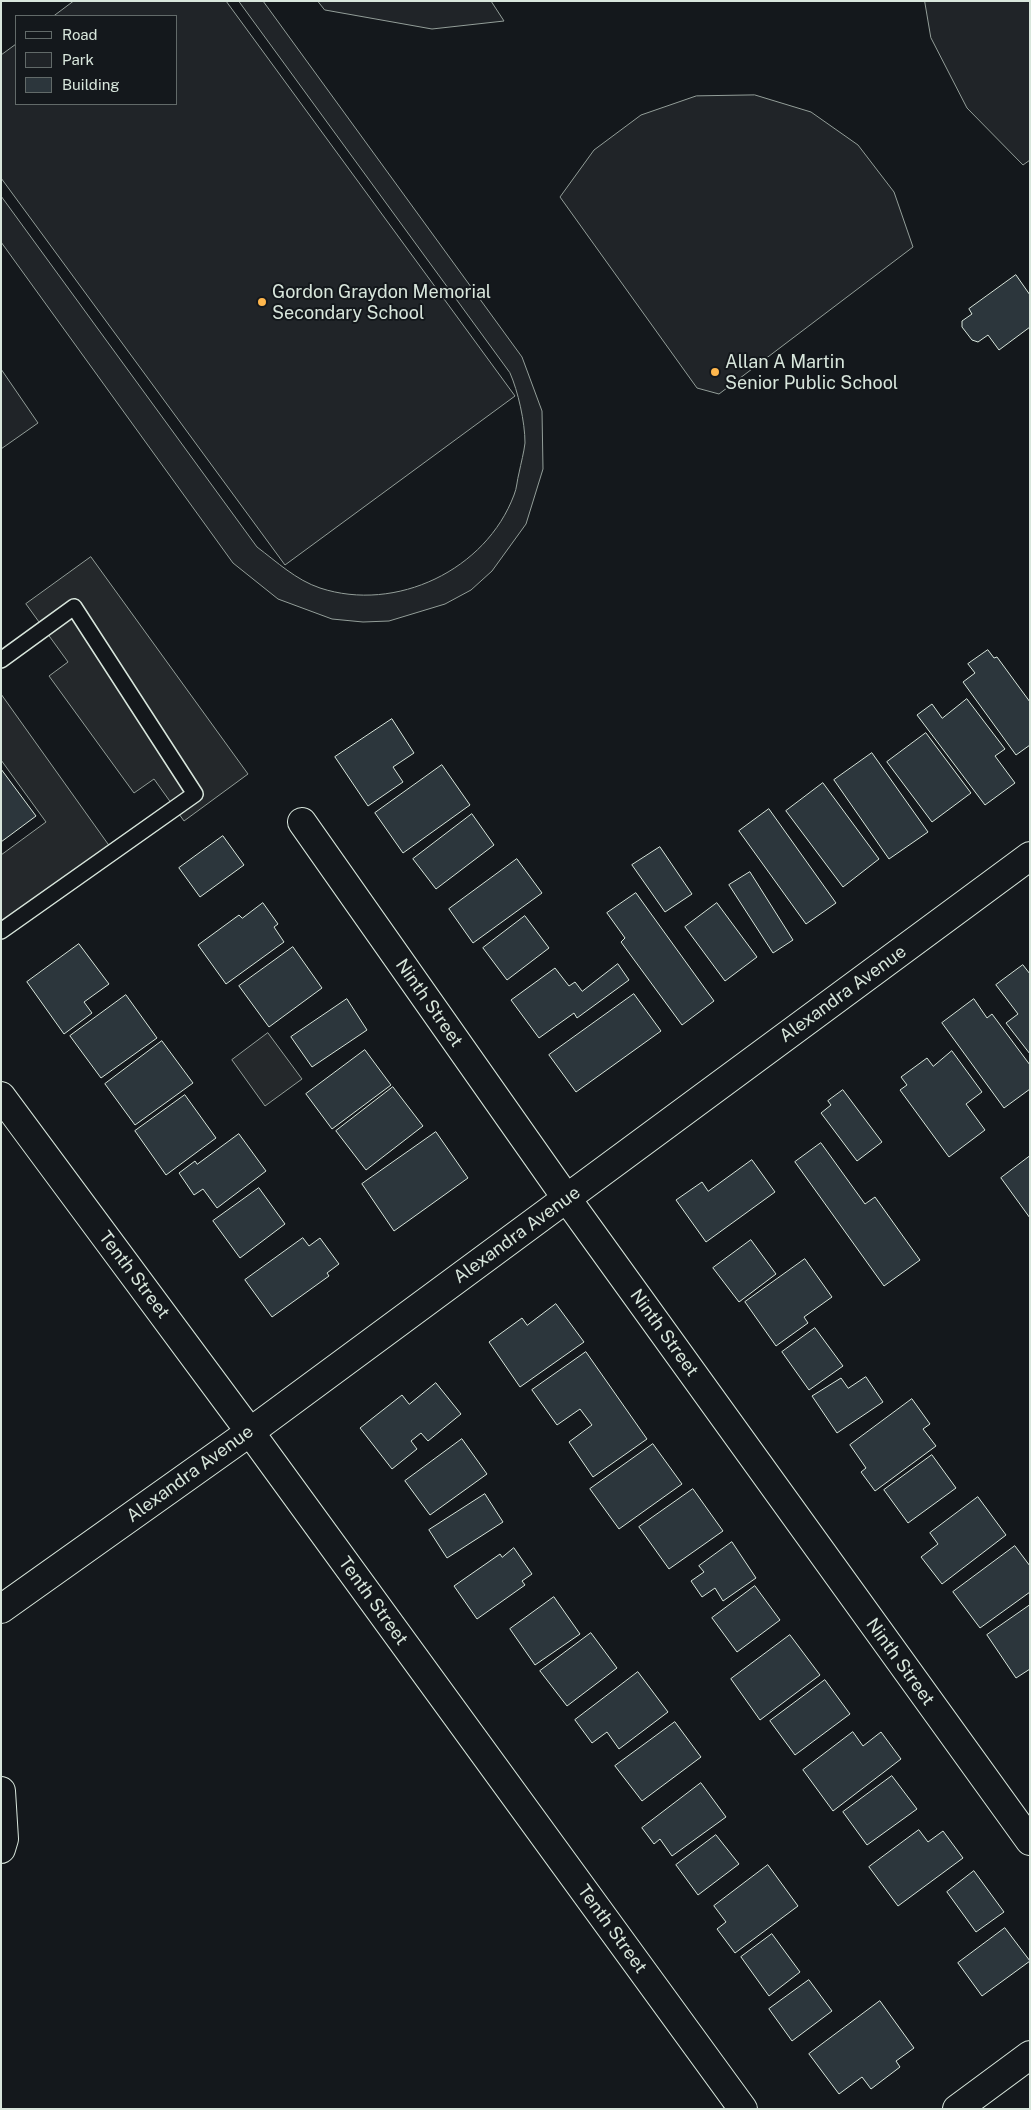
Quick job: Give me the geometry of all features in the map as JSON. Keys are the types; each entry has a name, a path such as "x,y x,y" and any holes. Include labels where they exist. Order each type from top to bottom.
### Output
{"street":[{"name":"Ninth Street","path":"302,822 567,1198 1030,1841"},
{"name":"Alexandra Avenue","path":"1,1608 250,1432 1030,856"},
{"name":"Tenth Street","path":"1,1096 250,1432 743,2109"},
{"path":"1,1792 4,1839 1,1849"},
{"path":"957,2109 1030,2055"}],"lane":[{"path":"1,660 74,607 195,794 1,931"}],"green space":[{"path":"74,1 226,1 515,396 285,565 1,178 1,55 15,45 15,105 178,105 178,15 55,15"},
{"path":"239,1 263,1 522,357 542,411 543,469 526,524 492,571 471,590 445,604 389,621 363,622 332,619 278,599 233,563 1,242 1,196 257,547 295,575 320,588 349,594 378,595 407,589 435,579 460,564 483,545 501,522 514,495 525,446 524,426 516,389 510,373"},
{"path":"318,1 491,1 504,21 432,29 325,10"},
{"path":"925,1 1030,1 1030,160 1023,165 967,108 931,38"},
{"path":"755,95 811,112 858,145 894,192 913,247 719,394 697,388 560,197 594,150 641,115 696,96"},
{"path":"1,369 38,423 1,449"}],"shaded area":[{"path":"91,557 248,774 184,821 154,779 134,793 49,676 68,662 26,604"},
{"path":"1,694 113,851 1,933 1,855 46,822 1,760"},
{"path":"268,1033 302,1079 265,1106 232,1060"}],"building":[{"path":"1016,275 1030,295 1030,327 999,350 988,335 978,342 972,340 962,327 962,321 972,314 969,309"},
{"path":"988,650 994,658 997,657 1030,702 1030,745 1016,755 963,682 975,673 968,664"},
{"path":"967,699 1005,749 995,756 1015,783 985,805 917,715 932,704 942,718"},
{"path":"392,719 414,753 393,767 403,782 368,806 335,757"},
{"path":"926,733 971,793 932,822 887,762"},
{"path":"872,753 928,832 889,859 834,780"},
{"path":"442,765 470,805 403,853 375,813"},
{"path":"1,769 36,816 1,842"},
{"path":"823,783 879,859 843,887 786,811"},
{"path":"769,809 836,903 806,924 739,831"},
{"path":"472,814 494,845 436,889 413,859"},
{"path":"223,836 244,865 200,897 179,868"},
{"path":"660,847 692,894 665,912 632,865"},
{"path":"517,859 542,893 473,943 449,909"},
{"path":"750,872 793,940 773,953 729,885"},
{"path":"636,893 714,1001 682,1025 621,942 625,938 607,913"},
{"path":"263,903 278,924 274,927 284,942 226,984 198,945 239,915 242,918"},
{"path":"717,903 757,957 725,981 685,927"},
{"path":"525,916 549,948 507,980 483,948"},
{"path":"79,944 109,984 84,1002 92,1013 64,1034 27,982"},
{"path":"293,947 322,988 269,1027 239,986"},
{"path":"618,964 629,980 577,1018 574,1013 539,1038 511,1000 555,968 569,986 575,982 582,991"},
{"path":"1023,965 1030,974 1030,1054 1006,1023 1018,1014 996,985"},
{"path":"634,994 661,1031 576,1092 549,1055"},
{"path":"126,995 157,1038 101,1078 70,1036"},
{"path":"347,999 367,1030 312,1067 291,1037"},
{"path":"974,999 987,1018 992,1014 1030,1065 1030,1089 1004,1108 942,1023"},
{"path":"162,1041 193,1083 135,1125 105,1084"},
{"path":"365,1050 391,1085 332,1129 306,1094"},
{"path":"952,1051 982,1092 966,1104 985,1130 949,1157 900,1090 907,1085 901,1077 927,1058 933,1066"},
{"path":"393,1087 423,1126 366,1170 336,1131"},
{"path":"843,1090 882,1142 857,1161 821,1113 831,1105 828,1101"},
{"path":"185,1095 216,1138 166,1175 135,1131"},
{"path":"436,1132 468,1178 394,1231 362,1184"},
{"path":"239,1134 266,1171 217,1208 203,1189 194,1195 179,1173 195,1161 197,1164"},
{"path":"821,1143 865,1204 875,1197 920,1260 884,1286 795,1162"},
{"path":"1030,1156 1030,1218 1001,1178"},
{"path":"752,1160 775,1192 706,1242 676,1200 702,1182 708,1191"},
{"path":"259,1188 285,1224 240,1258 213,1221"},
{"path":"303,1238 309,1246 320,1238 339,1264 327,1273 329,1276 272,1317 245,1280"},
{"path":"751,1240 776,1274 739,1302 713,1268"},
{"path":"805,1259 832,1297 804,1317 808,1323 776,1346 745,1302"},
{"path":"556,1304 584,1342 520,1387 489,1342 522,1318 527,1325"},
{"path":"815,1328 843,1366 809,1390 782,1352"},
{"path":"586,1352 647,1439 593,1477 569,1442 592,1425 580,1409 557,1425 532,1390"},
{"path":"866,1377 883,1402 837,1433 812,1396 841,1378 848,1388"},
{"path":"436,1383 461,1414 428,1441 421,1433 411,1441 417,1449 392,1469 360,1428 402,1395 409,1404"},
{"path":"912,1399 930,1424 923,1429 936,1446 875,1491 861,1472 866,1468 850,1445"},
{"path":"462,1439 487,1474 430,1515 405,1481"},
{"path":"653,1444 682,1484 619,1529 590,1489"},
{"path":"932,1455 956,1488 908,1523 884,1490"},
{"path":"693,1489 723,1531 669,1569 639,1527"},
{"path":"485,1494 503,1522 447,1558 429,1530"},
{"path":"978,1497 1006,1535 942,1584 921,1557 938,1544 930,1533"},
{"path":"732,1542 756,1578 723,1601 715,1588 702,1597 691,1581 704,1572 699,1566"},
{"path":"1015,1546 1030,1566 1030,1592 980,1628 953,1592"},
{"path":"514,1548 532,1574 522,1581 525,1585 477,1619 454,1586 500,1554 502,1557"},
{"path":"755,1586 780,1620 737,1652 712,1618"},
{"path":"554,1597 580,1634 535,1665 510,1629"},
{"path":"1030,1605 1030,1669 1016,1678 987,1635"},
{"path":"591,1633 617,1668 567,1706 540,1671"},
{"path":"790,1635 820,1675 760,1720 731,1679"},
{"path":"638,1672 668,1712 619,1749 607,1732 592,1743 575,1720"},
{"path":"825,1680 850,1714 795,1755 770,1721"},
{"path":"675,1722 701,1757 642,1801 615,1766"},
{"path":"853,1732 863,1746 881,1732 901,1759 833,1811 803,1770"},
{"path":"892,1776 917,1809 867,1845 843,1812"},
{"path":"701,1783 726,1817 672,1856 660,1839 654,1844 642,1828"},
{"path":"919,1830 928,1842 943,1831 963,1858 898,1906 869,1867"},
{"path":"716,1835 739,1864 698,1895 676,1865"},
{"path":"768,1865 798,1906 735,1953 717,1929 726,1922 714,1906"},
{"path":"974,1871 1004,1912 976,1932 947,1892"},
{"path":"1005,1928 1030,1961 982,1996 958,1963"},
{"path":"772,1934 800,1972 769,1996 741,1957"},
{"path":"809,1980 832,2011 792,2041 769,2009"},
{"path":"880,2001 914,2048 896,2061 900,2067 871,2089 862,2077 839,2094 809,2054"}],"place":[{"name":"Gordon Graydon Memorial Secondary School","path":"262,302"},
{"name":"Allan A Martin Senior Public School","path":"715,372"}]}
